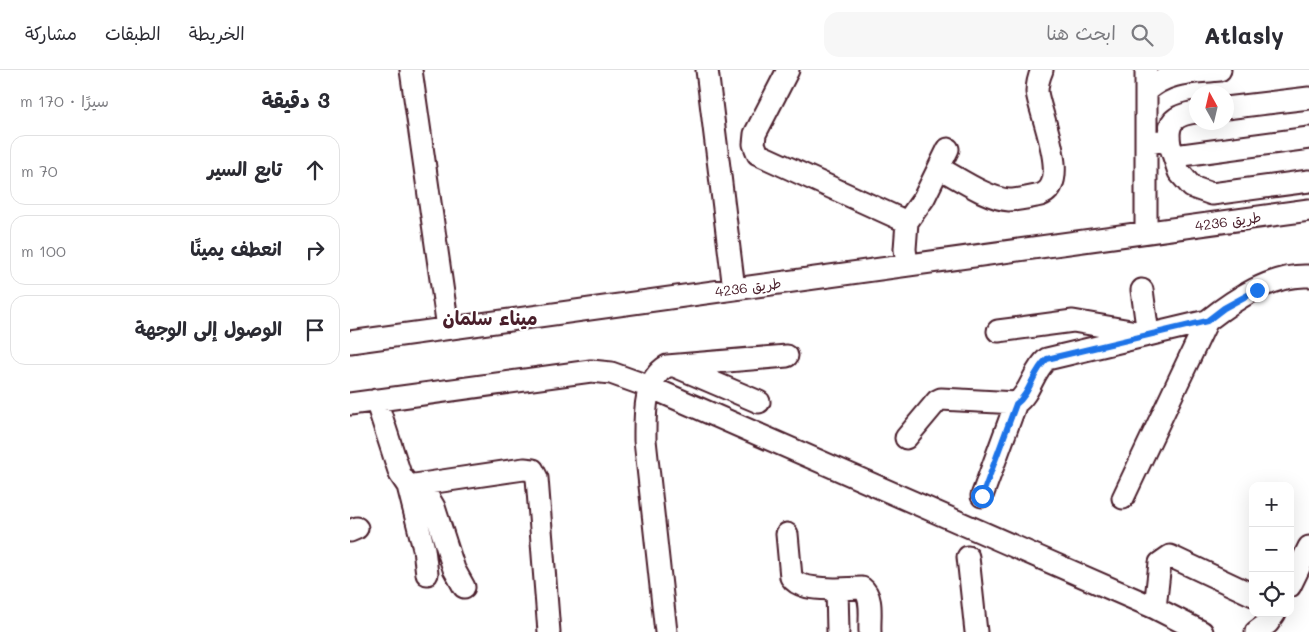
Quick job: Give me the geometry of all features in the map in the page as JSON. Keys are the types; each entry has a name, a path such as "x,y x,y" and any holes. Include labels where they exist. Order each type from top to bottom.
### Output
{"street":[{"path":"411,70 448,328"},
{"path":"708,70 734,289"},
{"path":"788,70 756,134 754,144 758,154 907,222"},
{"path":"939,168 996,198 1019,199 1039,196 1047,191 1055,174 1052,150 1037,90 1042,70"},
{"path":"1146,232 1146,80 1158,80 1174,74 1220,70"},
{"path":"1234,107 1309,98"},
{"path":"1189,113 1181,114 1170,127 1173,150 1179,172 1192,188 1212,194 1309,182"},
{"path":"1146,143 1161,141 1173,150 1309,138"},
{"path":"907,265 905,249 907,222 924,198 948,149"},
{"name":"طريق 4236","path":"350,342 1309,210"},
{"path":"982,496 1016,404 1023,398 1038,367 1047,359 1207,321 1224,308 1277,280 1309,276"},
{"path":"1142,290 1148,334"},
{"path":"998,331 1073,321 1148,334"},
{"path":"1122,498 1207,321"},
{"path":"666,632 645,440 646,411 650,388 661,369 674,366 787,356"},
{"path":"674,366 759,402"},
{"path":"350,404 590,371 611,373 650,388 1154,608 1202,632"},
{"path":"906,438 937,401 942,399 1016,404"},
{"path":"376,400 400,474 414,485 434,507 454,569 464,588"},
{"path":"414,485 524,469 533,470 537,478 549,632"},
{"path":"414,485 427,574"},
{"path":"787,534 793,581 799,584 837,589 862,588 869,596 870,632"},
{"path":"1294,578 1309,547"},
{"path":"1154,608 1160,563 1170,556 1249,594"},
{"path":"968,557 976,632"},
{"path":"837,589 838,632"},
{"path":"1256,632 1268,623 1272,617"}],"district":[{"name":"ميناء سلمان","path":"490,317"}],"route":[{"path":"982,496 1016,404 1023,398 1038,367 1047,359 1060,354 1207,321 1224,308 1257,290"}]}
